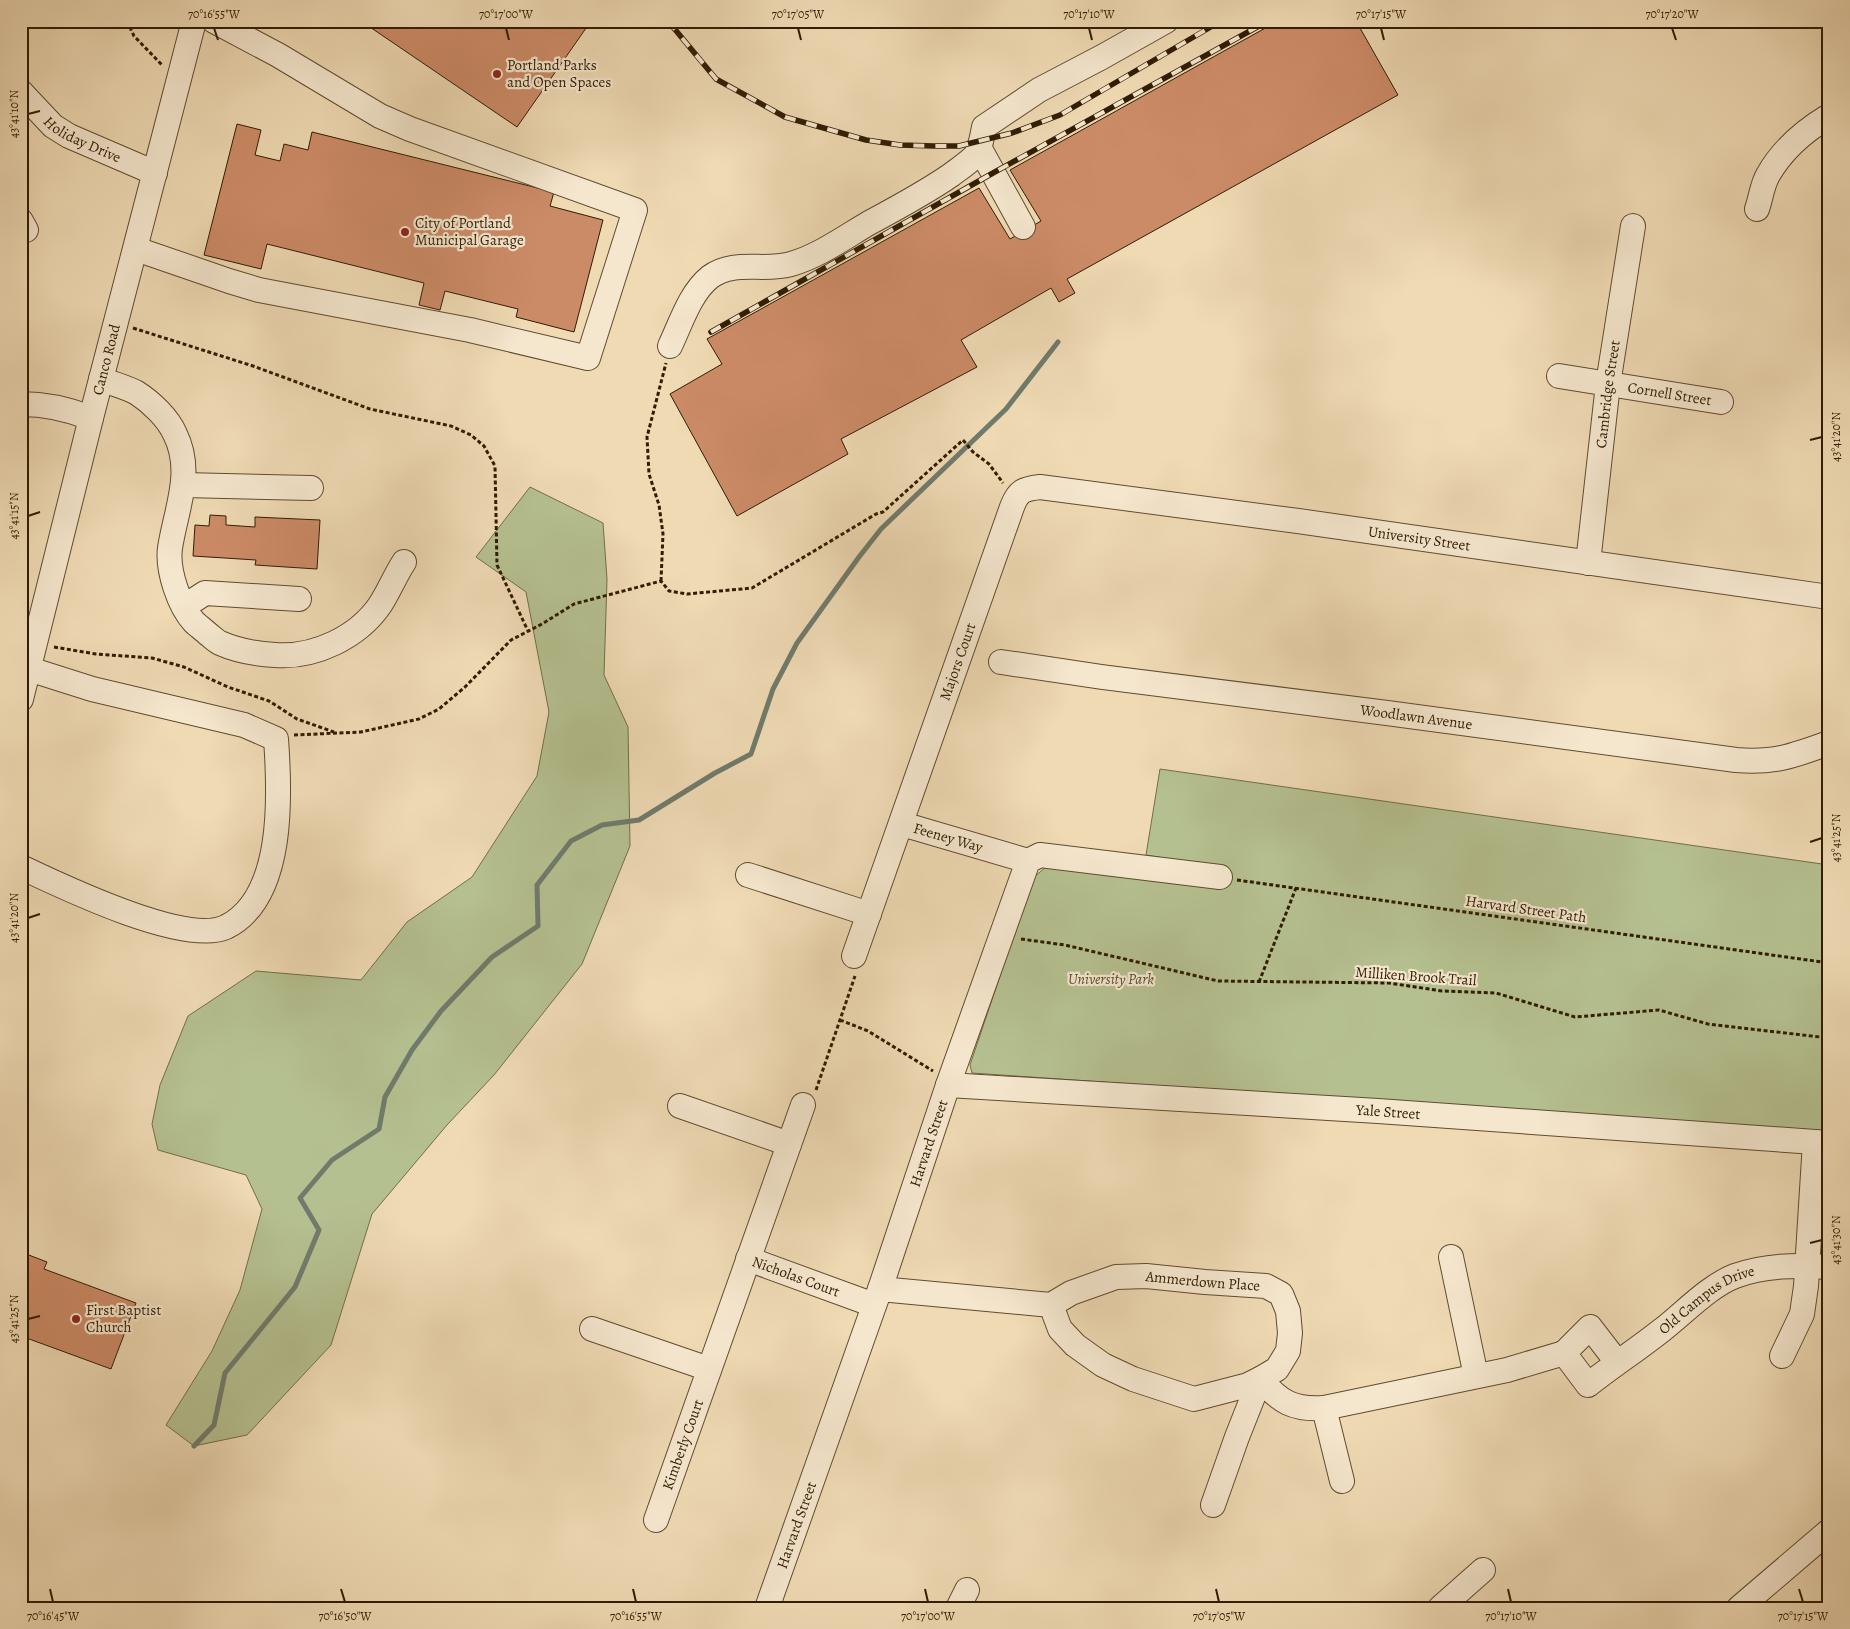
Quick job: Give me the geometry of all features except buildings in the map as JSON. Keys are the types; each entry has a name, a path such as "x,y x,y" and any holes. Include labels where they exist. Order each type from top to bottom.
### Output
{"street":[{"name":"Canco Road","path":"21,699 91,418 194,21"},
{"path":"136,249 259,290 470,330 588,358 635,210 410,129 380,116 278,55 214,21"},
{"path":"670,346 691,302 710,277 734,267 779,267 794,264 821,251 936,185 962,167 975,155 984,127 1027,97 1166,21"},
{"name":"Holiday Drive","path":"21,92 53,126 69,136 155,173"},
{"path":"1758,209 1767,176 1786,150 1808,129 1829,116"},
{"path":"979,147 1023,227"},
{"name":"Cambridge Street","path":"1588,563 1608,384 1633,226"},
{"name":"Cornell Street","path":"1559,376 1721,402"},
{"path":"101,379 136,392 164,417 175,433 182,451 185,470 184,485 170,549 170,566 174,587 193,621 219,642 248,652 278,656 306,653 334,644 359,628 380,605 404,562"},
{"path":"21,404 38,404 68,409 91,418"},
{"path":"184,485 312,488"},
{"name":"University Street","path":"1015,500 1020,492 1027,488 1040,487 1298,521 1829,597"},
{"name":"Majors Court","path":"902,824 1015,500"},
{"path":"185,606 205,593 299,599"},
{"name":"Woodlawn Avenue","path":"1001,662 1102,677 1736,760 1759,762 1777,760 1829,743"},
{"path":"21,867 108,907 197,931 225,928 248,911 264,881 275,847 278,815 276,739 271,736 244,725 92,689 29,669"},
{"name":"Feeney Way","path":"854,956 902,824 1028,861"},
{"path":"1028,861 1040,855 1220,877"},
{"name":"Harvard Street","path":"767,1608 877,1297 949,1081 1028,861"},
{"path":"748,875 869,914"},
{"name":"Yale Street","path":"949,1081 1822,1142"},
{"name":"Nicholas Court","path":"803,1105 748,1260 877,1297"},
{"path":"680,1106 789,1144"},
{"path":"1782,1356 1802,1314 1818,1266 1822,1142"},
{"path":"1452,1257 1476,1376"},
{"name":"Kimberly Court","path":"656,1520 748,1260"},
{"name":"Old Campus Drive","path":"1564,1353 1588,1385 1661,1331 1708,1292 1733,1276 1760,1268 1818,1266"},
{"name":"Ammerdown Place","path":"1116,1276 1146,1276 1266,1286 1281,1294 1288,1311 1290,1332 1288,1351 1277,1369 1260,1379 1248,1385 1194,1399 1133,1379 1103,1365 1060,1330 1051,1306 1071,1293 1116,1276"},
{"path":"877,1297 1051,1306"},
{"path":"1213,1505 1260,1379 1274,1395 1289,1405 1310,1409 1324,1408 1506,1370 1564,1353 1590,1327 1617,1362"},
{"path":"592,1329 709,1369"},
{"path":"1324,1408 1342,1481"},
{"path":"1739,1608 1829,1531"},
{"path":"1440,1608 1484,1570"}],"path":[{"path":"127,21 134,36 178,84"},
{"path":"117,322 252,366 370,409 451,426 471,435 484,446 495,466 497,565 528,631"},
{"path":"670,346 647,437 649,474 659,505 662,534 661,581 670,591 687,594 752,588 876,514 883,512 963,440 989,464 1015,500"},
{"path":"271,736 361,732 419,719 438,709 465,687 511,640 574,604 661,581"},
{"path":"36,643 96,654 152,658 184,667 228,687 269,701 297,719 336,733"},
{"name":"Harvard Street Path","path":"1220,877 1829,963"},
{"path":"1259,982 1296,888"},
{"name":"Milliken Brook Trail","path":"1001,936 1065,945 1218,981 1388,983 1442,991 1496,993 1575,1017 1659,1010 1708,1024 1829,1038"},
{"path":"803,1105 813,1100 857,970 854,956"},
{"path":"840,1020 868,1031 949,1081"}],"green space":[{"path":"530,487 603,523 607,579 604,675 628,727 630,846 582,964 494,1075 447,1125 372,1214 331,1345 247,1435 194,1446 166,1425 212,1351 240,1290 262,1209 246,1175 158,1150 152,1124 160,1085 188,1016 256,971 361,980 407,922 472,877 537,776 549,712 526,592 476,557"},
{"name":"University Park","path":"1160,769 1829,865 1829,1132 972,1073 970,1065 1033,878 1046,867 1222,888 1228,869 1146,855"}],"waterway":[{"path":"194,1446 214,1425 225,1373 295,1287 319,1230 300,1198 332,1160 379,1129 385,1097 412,1050 441,1011 492,957 538,926 537,885 571,841 602,825 639,820 715,773 751,754 773,689 797,643 859,557 881,529 1006,409 1058,342"}],"railway":[{"path":"668,21 716,79 785,117 866,140 900,145 934,146 959,146 1012,133 1060,115 1221,21"},
{"path":"711,332 1268,21"}],"place":[{"name":"Portland Parks and Open Spaces","path":"497,74"},
{"name":"City of Portland Municipal Garage","path":"405,232"},
{"name":"First Baptist Church","path":"76,1319"}]}
